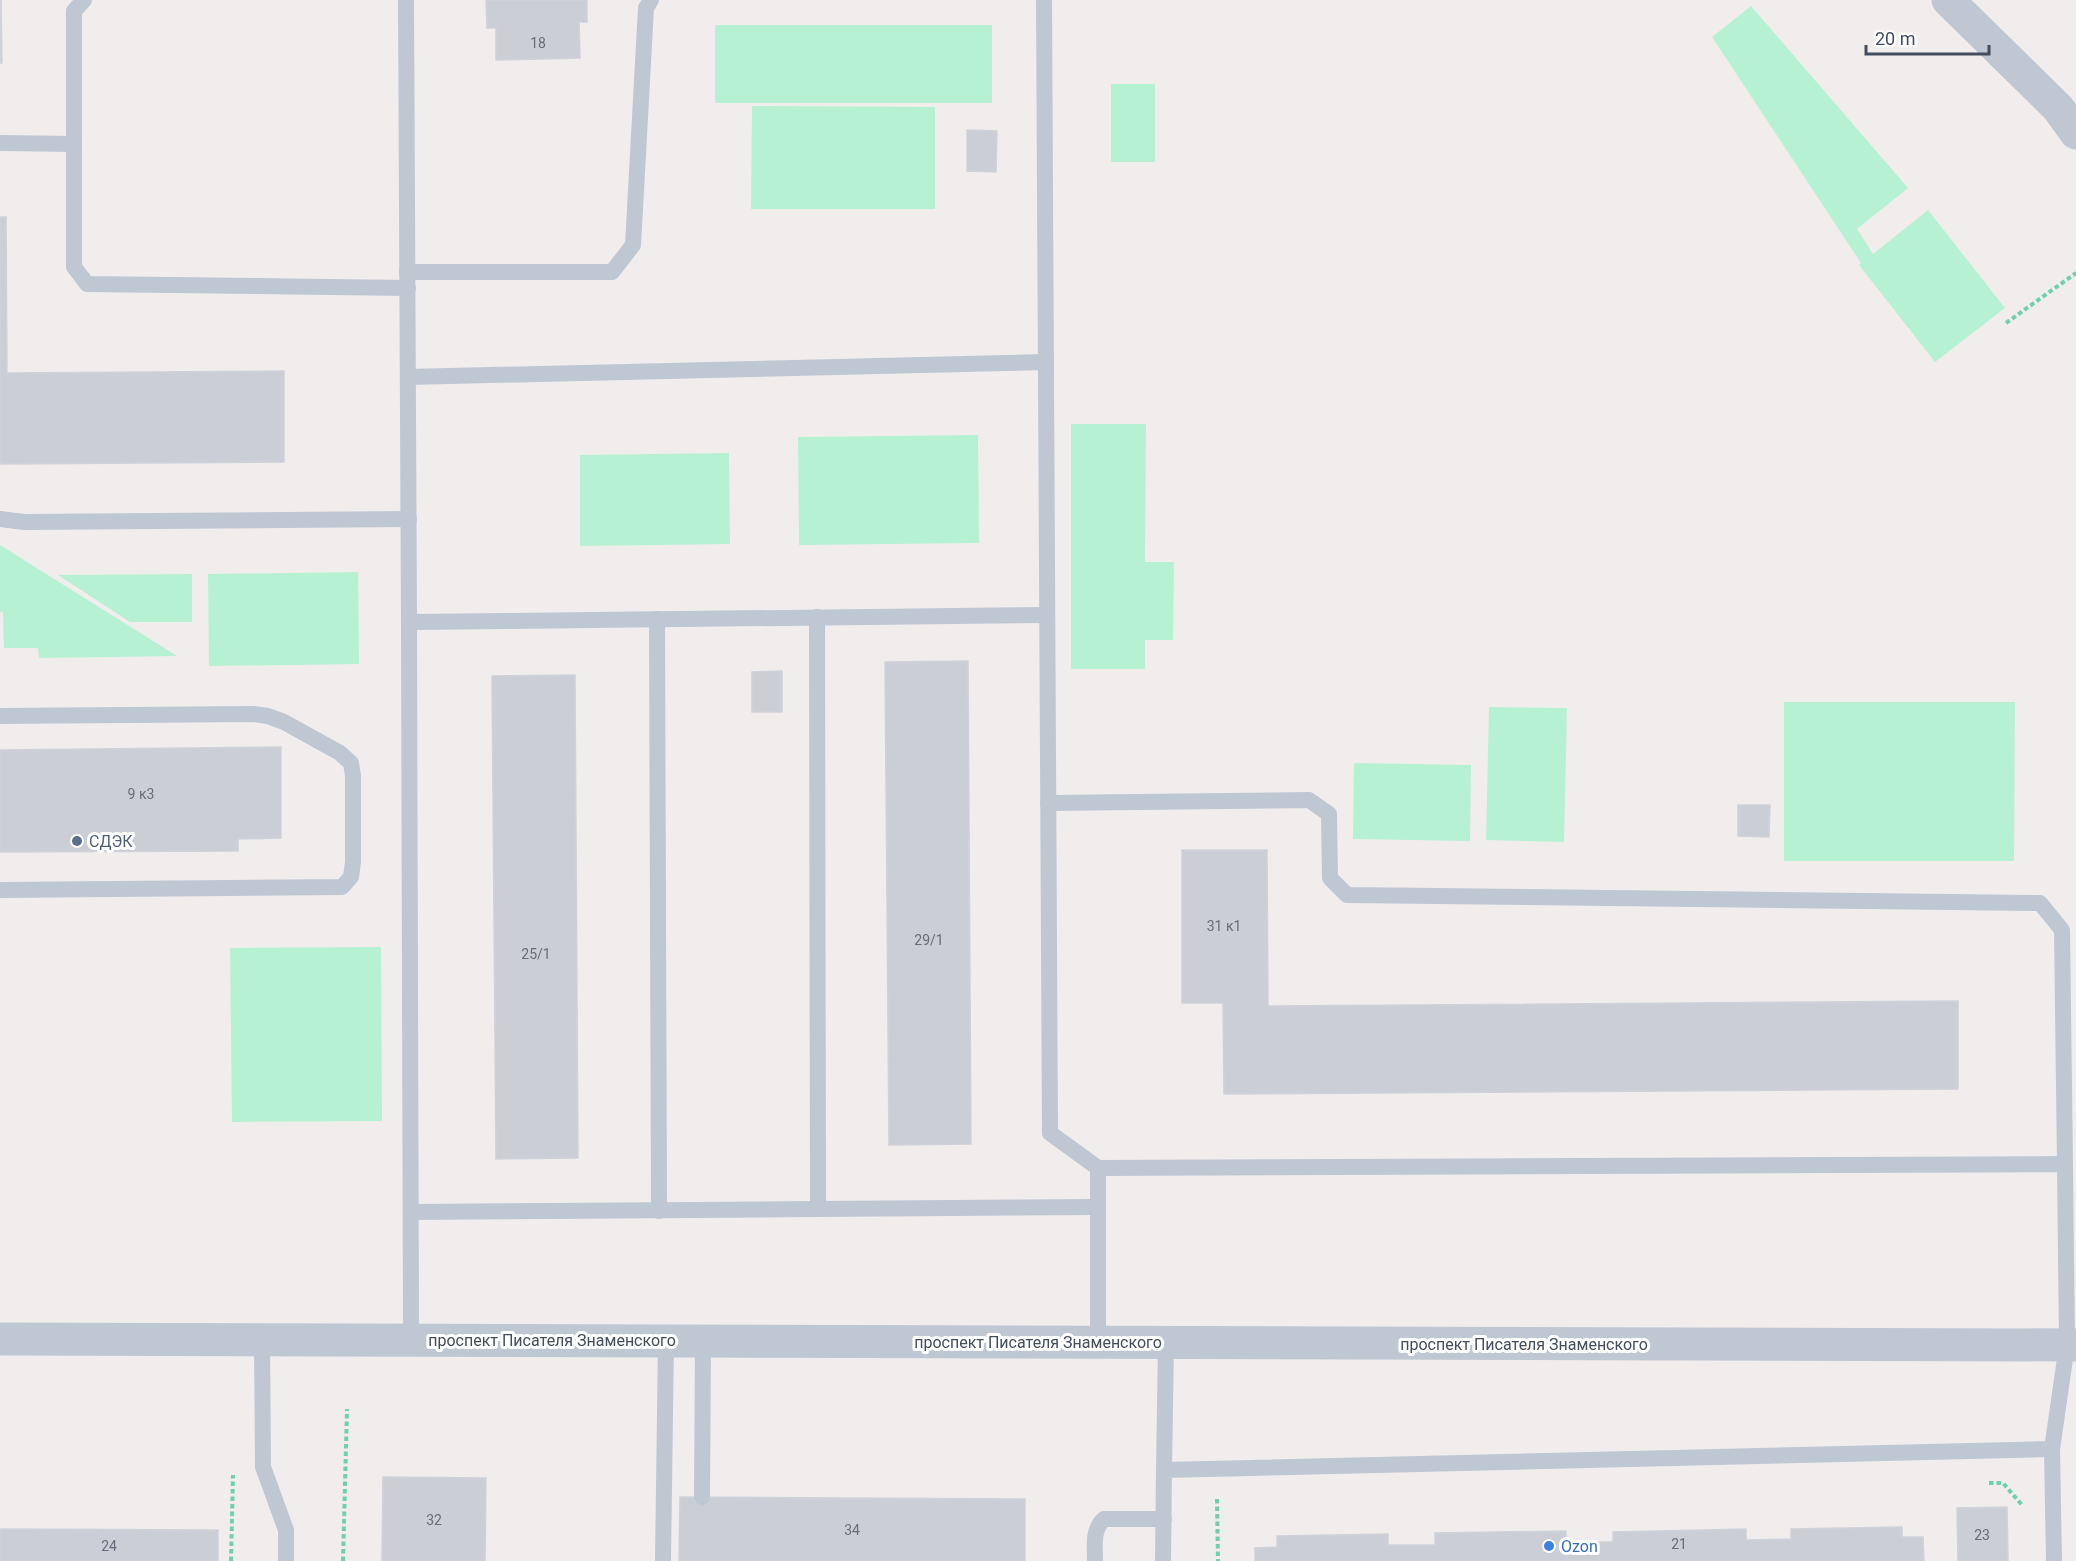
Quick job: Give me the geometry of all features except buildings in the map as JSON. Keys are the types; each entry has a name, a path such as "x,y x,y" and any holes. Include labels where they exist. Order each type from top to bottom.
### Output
{"street":[{"path":"1948,0 2058,108 2076,133"},
{"name":"проспект Писателя Знаменского","path":"0,1339 2072,1345"}],"lane":[{"path":"84,0 74,11 74,267 87,284 407,280 612,272 633,245 646,8 651,0"},
{"path":"406,0 411,1340"},
{"path":"1044,0 1050,1133 1098,1168 2065,1164"},
{"path":"0,143 74,144"},
{"path":"408,377 1046,362"},
{"path":"0,519 24,522 409,519"},
{"path":"409,622 1047,615"},
{"path":"817,617 818,1209"},
{"path":"657,619 659,1211"},
{"path":"0,716 253,714 268,716 284,722 340,753 351,763 353,862 351,877 342,886 0,890"},
{"path":"1048,803 1309,800 1329,814 1330,878 1347,895 2040,903 2062,930 2065,1164 2072,1345 2052,1449 2054,1561"},
{"path":"1098,1168 1098,1342"},
{"path":"411,1212 1098,1207"},
{"path":"262,1340 262,1467 286,1530 286,1561"},
{"path":"663,1561 666,1341"},
{"path":"702,1497 703,1341"},
{"path":"1163,1561 1166,1343"},
{"path":"1164,1470 2052,1449"},
{"path":"1095,1561 1095,1534 1098,1525 1104,1519 1164,1519"}],"path":[{"path":"2006,323 2076,273"},
{"path":"343,1561 347,1409"},
{"path":"231,1561 233,1469"},
{"path":"1217,1469 1218,1561"}],"green space":[{"path":"1751,6 1908,188 1857,229 1873,254 1928,210 2005,308 1935,362 1859,265 1861,263 1712,37"},
{"path":"715,25 992,25 992,103 715,103"},
{"path":"1111,84 1155,84 1155,162 1111,162"},
{"path":"752,106 935,107 935,209 751,209"},
{"path":"1071,424 1146,424 1145,562 1174,562 1173,640 1145,640 1145,669 1071,669"},
{"path":"978,435 979,543 799,545 798,437"},
{"path":"729,453 730,544 580,546 580,455"},
{"path":"0,545 177,656 39,658 38,648 4,648 3,612 0,612"},
{"path":"358,572 359,664 209,666 208,574"},
{"path":"192,574 192,622 130,622 58,575"},
{"path":"1784,702 2015,702 2014,861 1784,861"},
{"path":"1489,707 1567,708 1564,842 1486,840"},
{"path":"1354,763 1471,765 1470,841 1353,839"},
{"path":"381,947 382,1121 232,1122 230,948"}],"place":[{"name":"СДЭК","path":"77,841"},
{"name":"Ozon","path":"1549,1546"}]}
